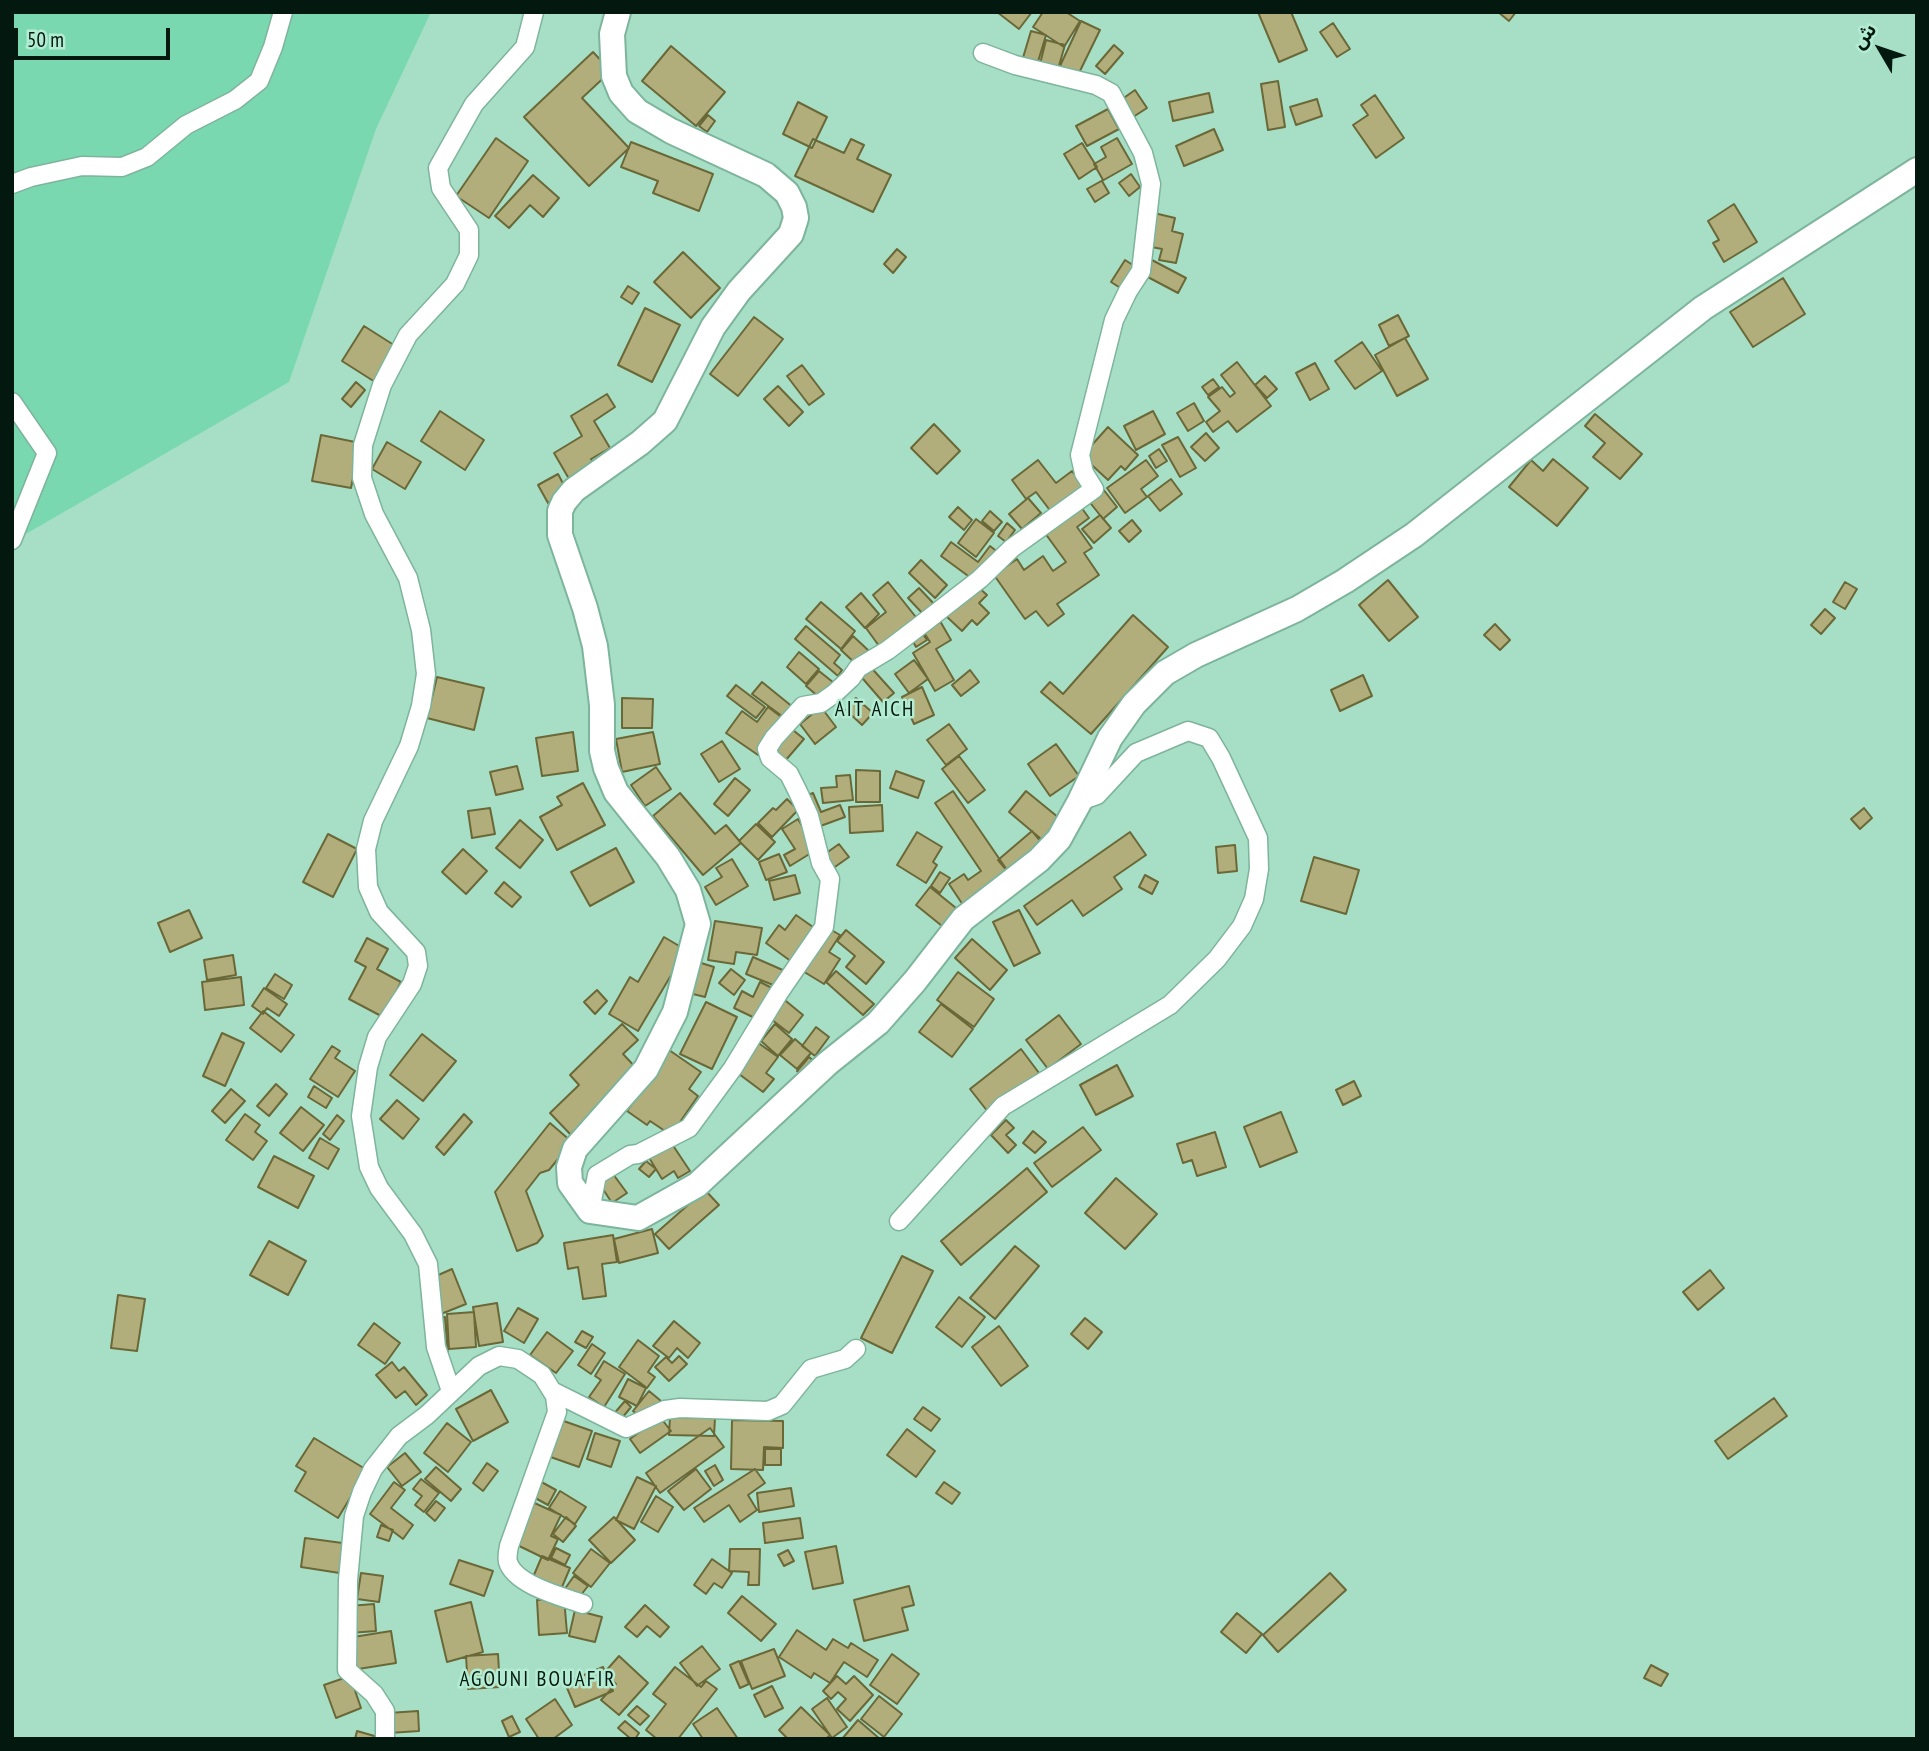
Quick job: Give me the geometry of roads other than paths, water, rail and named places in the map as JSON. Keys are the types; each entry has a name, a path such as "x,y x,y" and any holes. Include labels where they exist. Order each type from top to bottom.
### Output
{"main road":[{"path":"618,12 612,34 614,76 621,93 637,111 671,131 766,175 787,193 796,218 791,234 739,291 713,327 665,421 647,439 574,490 560,512 560,534 595,646 602,705 602,751 606,768 617,792 682,879 698,924 675,1012 646,1069 575,1149 569,1167 570,1183 590,1210 638,1218 697,1185 828,1063 878,1023 915,981 962,919 1040,860 1059,839 1110,738 1134,704 1165,673 1196,655 1297,609 1414,535 1703,308 1917,170"}],"street":[{"path":"12,184 82,166 122,167 147,157 186,125 235,100 259,81 283,12"},
{"path":"451,1391 436,1347 428,1264 413,1234 379,1188 369,1167 361,1116 368,1067 377,1037 412,984 418,966 416,952 379,912 368,887 366,849 373,821 409,746 421,706 426,674 421,630 408,578 374,514 362,478 363,445 383,385 408,335 455,284 469,255 469,230 441,188 438,168 474,104 525,47 534,12"},
{"path":"590,1210 597,1175 689,1128 733,1068 778,994 824,927 830,879 821,863 809,816 798,792 789,774 770,758 767,749 774,738 803,706 821,703 835,693 858,668 888,650 980,579 1012,548 1094,489 1084,473 1080,455 1114,320 1141,271 1152,184 1143,153 1111,93 1096,85 1015,65 983,53"},
{"path":"12,402 47,453 12,540"},
{"path":"899,1221 1003,1106 1170,1005 1217,959 1242,926 1254,899 1259,869 1258,838 1209,738 1188,731 1136,753 1097,794 1080,802"},
{"path":"552,1391 626,1428 665,1410 680,1408 768,1411 782,1405 811,1369 845,1359 856,1349"},
{"path":"385,1739 385,1710 374,1694 347,1670 348,1580 354,1516 373,1469 399,1436 428,1415 479,1366 499,1356 518,1359 542,1375 555,1396 557,1412 509,1546 507,1561 512,1569 533,1587 583,1604"}],"district":[{"name":"AIT AICH","path":"875,710"},
{"name":"AGOUNI BOUAFIR","path":"538,1680"}]}
